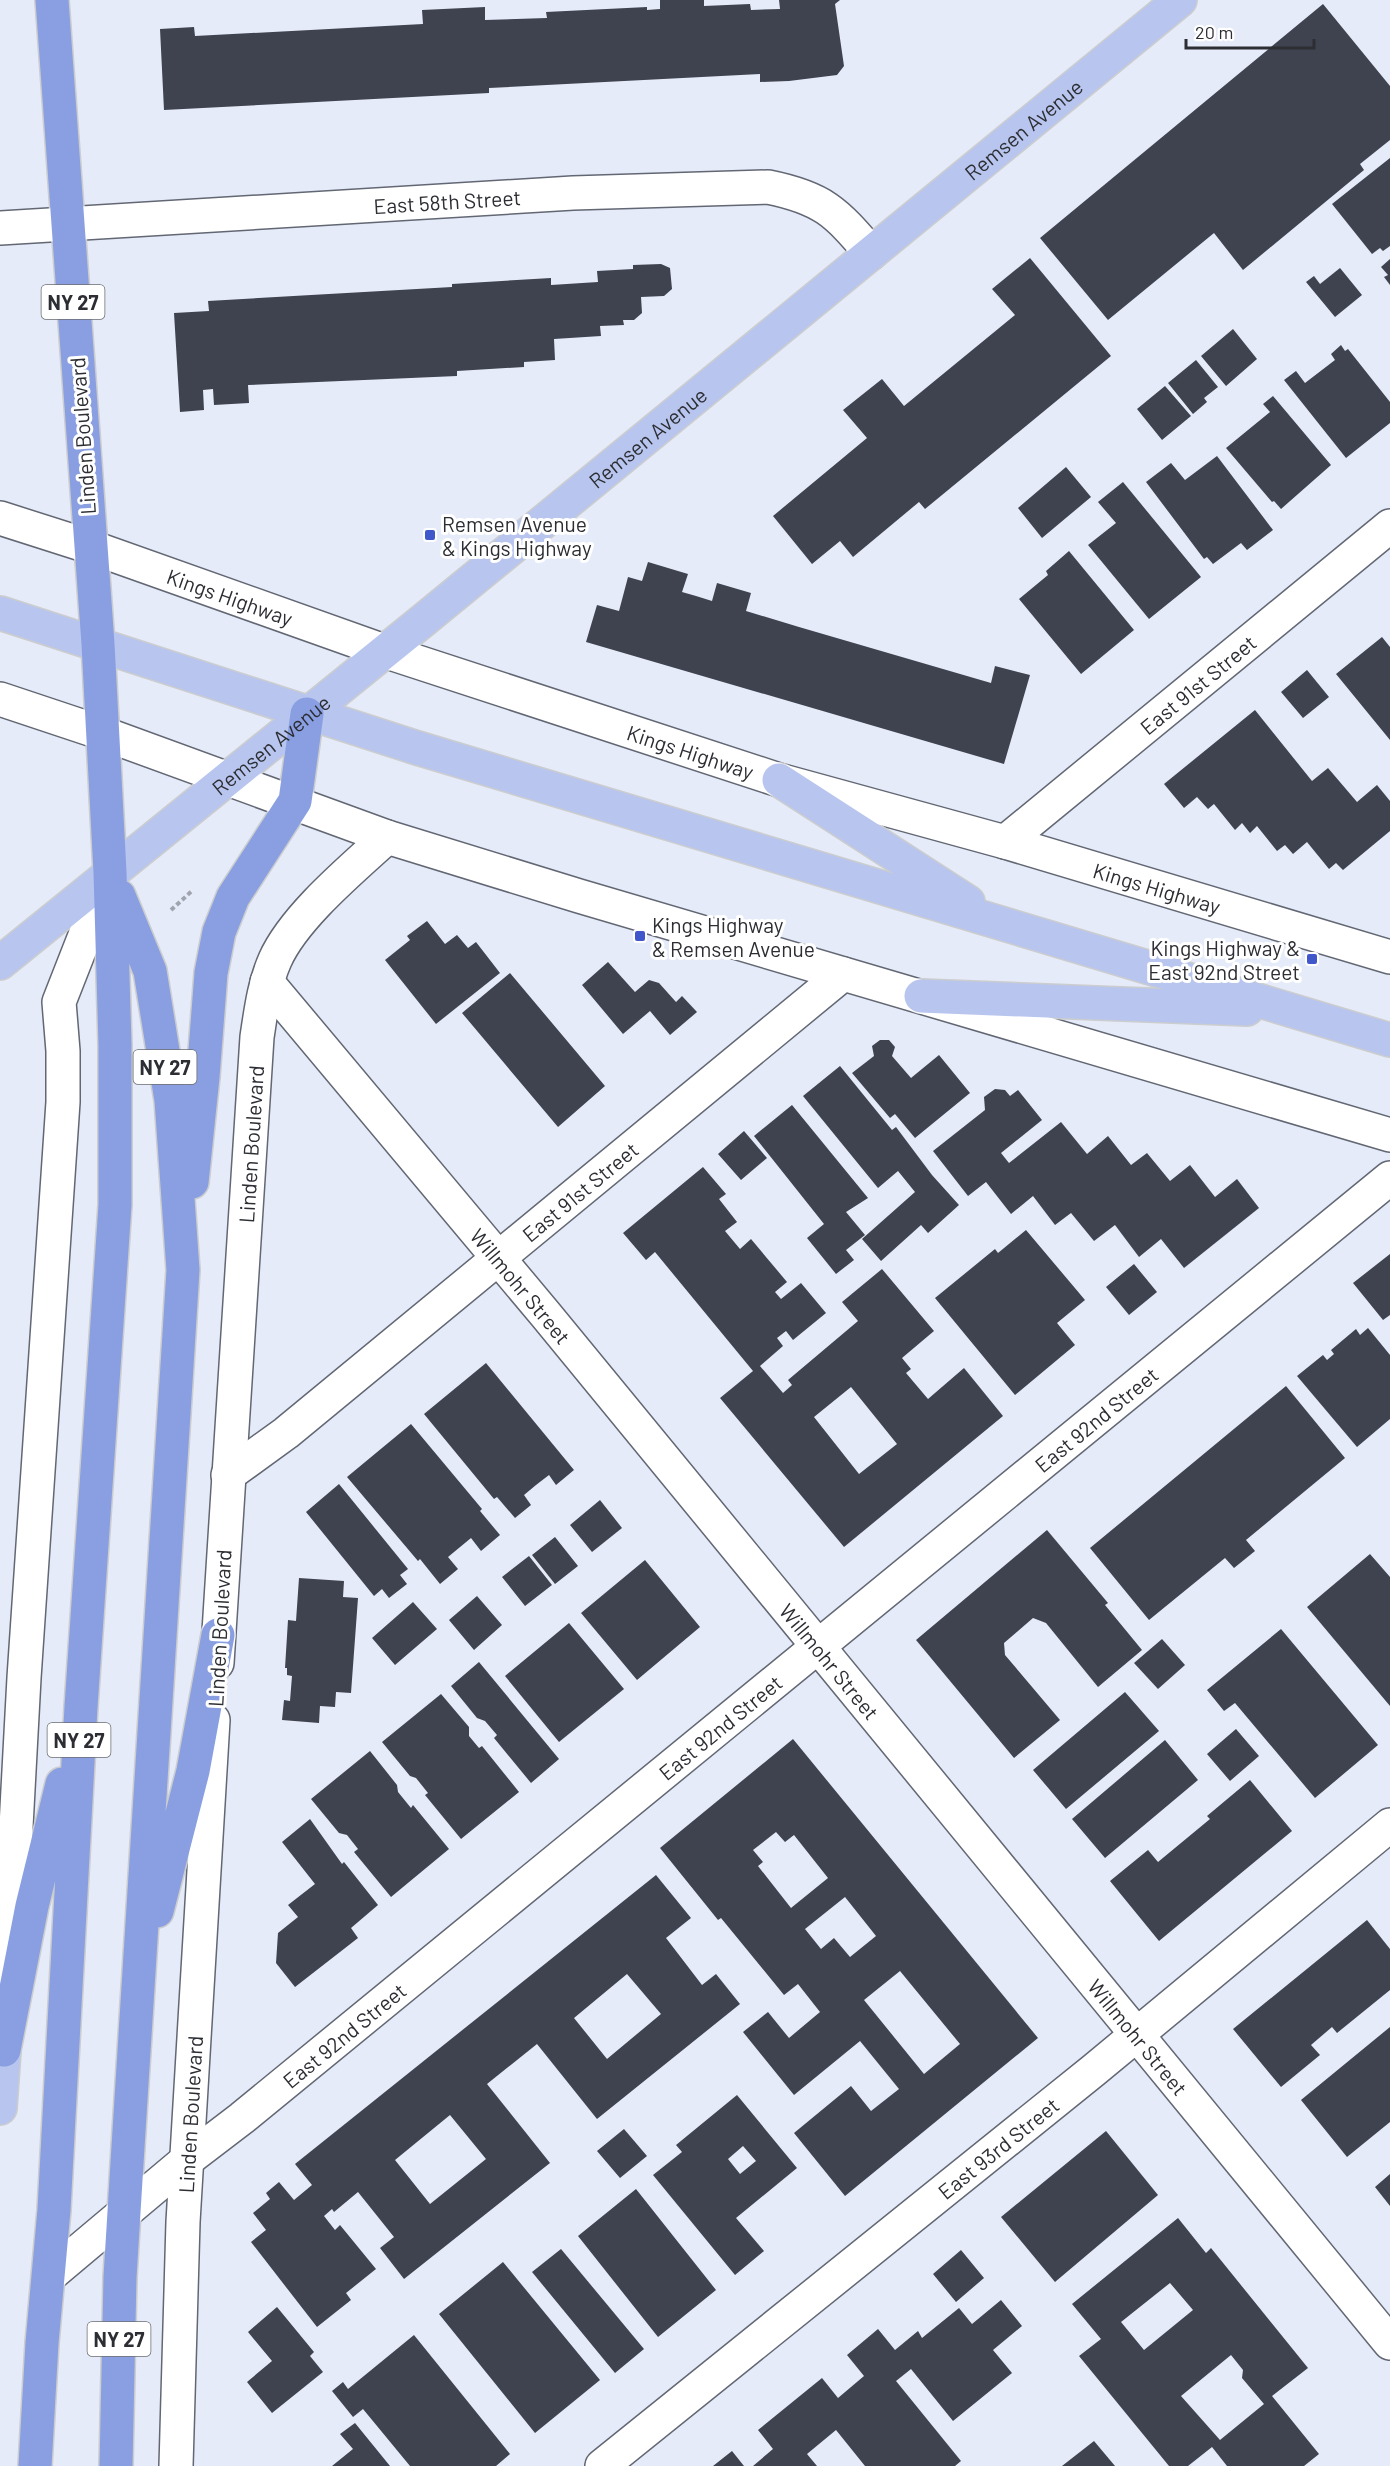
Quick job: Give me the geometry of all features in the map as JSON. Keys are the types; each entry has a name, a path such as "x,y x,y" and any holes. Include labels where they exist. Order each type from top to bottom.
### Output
{"highway":[{"name":"Linden Boulevard","path":"35,2466 42,2343 49,2276 81,1707 115,1205 115,1044 110,872 98,644 52,0"},
{"path":"183,1270 211,973 219,932 232,897 295,801 307,714"},
{"name":"Linden Boulevard","path":"110,872 135,939 150,970 171,1100 183,1270 120,2277 116,2466"},
{"path":"138,1986 193,1771 218,1635"},
{"path":"4,2050 32,1906 81,1707"}],"main road":[{"name":"Remsen Avenue","path":"4,951 110,872 228,778 1180,0"},
{"path":"0,613 307,714 1390,1040"},
{"path":"779,780 1000,923"},
{"path":"921,996 1294,1010"},
{"name":"Linden Boulevard","path":"0,2108 4,2050"}],"street":[{"name":"East 58th Street","path":"0,228 573,194 768,187 818,201 845,223 871,253"},
{"name":"Kings Highway","path":"0,518 91,547 384,651 779,780 1005,842 1390,957"},
{"name":"East 91st Street","path":"1005,842 1390,526"},
{"path":"0,699 295,801 342,822 387,837 579,897 1390,1135"},
{"name":"Linden Boulevard","path":"176,2466 187,2160 257,1037 267,982 276,958 306,914 387,837"},
{"name":"Linden Boulevard","path":"4,2050 12,1682 63,1102 63,1051 59,1002 110,872"},
{"name":"East 91st Street","path":"228,1475 286,1433 843,974"},
{"name":"Willmohr Street","path":"267,982 499,1258 1390,2343"},
{"name":"East 92nd Street","path":"49,2276 187,2160 1390,1178"},
{"name":"East 93rd Street","path":"602,2466 1136,2035 1390,1825"}],"building":[{"path":"660,0 704,0 704,6 750,4 751,10 780,9 779,0 840,0 835,4 844,66 837,75 789,81 760,82 760,74 489,88 489,93 164,110 160,29 194,27 195,36 423,24 422,10 485,7 485,20 547,18 546,12 647,7 647,10 660,9"},
{"path":"1323,4 1390,86 1390,140 1360,164 1364,170 1243,270 1214,233 1108,320 1040,238"},
{"path":"1390,158 1390,246 1383,251 1380,248 1372,254 1332,204"},
{"path":"1030,258 1111,356 925,509 919,502 853,557 840,541 812,564 773,516 867,438 843,410 882,379 904,406 1015,315 992,289"},
{"path":"1390,259 1390,285 1384,277 1388,275 1381,267"},
{"path":"661,264 670,268 672,289 664,296 641,297 642,313 634,320 623,320 624,325 600,326 601,336 554,339 555,360 524,362 524,367 457,371 457,376 248,385 249,403 214,405 213,389 203,390 204,410 180,412 174,313 209,311 208,301 452,287 452,284 551,278 551,285 598,282 597,271 633,269 633,265"},
{"path":"1340,268 1362,295 1335,317 1306,282 1314,276 1320,284"},
{"path":"1233,329 1257,359 1226,386 1201,356"},
{"path":"1341,345 1345,351 1348,349 1390,402 1390,423 1346,458 1284,380 1296,371 1305,383 1335,360 1331,354"},
{"path":"1196,360 1218,387 1204,398 1207,402 1193,414 1168,383"},
{"path":"1165,386 1191,416 1162,440 1137,409"},
{"path":"1273,396 1331,465 1281,509 1274,501 1272,502 1226,448 1270,412 1263,404"},
{"path":"1217,456 1273,530 1247,550 1241,543 1213,564 1207,557 1204,559 1146,482 1171,463 1185,480"},
{"path":"1066,467 1091,497 1042,538 1018,508"},
{"path":"1123,482 1201,577 1149,619 1088,545 1116,523 1098,502"},
{"path":"1069,551 1134,630 1081,674 1019,599 1048,575 1046,571"},
{"path":"648,562 688,574 682,592 712,601 717,583 751,593 746,611 799,627 991,683 995,666 1030,675 1004,764 586,642 597,605 619,611 628,577 642,581"},
{"path":"1382,637 1390,647 1390,740 1336,674"},
{"path":"1307,670 1329,697 1303,718 1281,692"},
{"path":"1255,710 1312,781 1328,768 1357,802 1377,785 1390,801 1390,831 1343,870 1336,863 1329,869 1307,842 1293,854 1285,845 1277,851 1257,826 1250,833 1242,823 1235,830 1214,804 1208,809 1197,797 1184,808 1164,784"},
{"path":"427,921 445,944 457,935 468,948 476,942 500,973 436,1024 385,960 410,940 407,936"},
{"path":"608,962 635,992 649,980 659,983 676,1002 682,996 697,1012 670,1035 650,1011 623,1034 582,985"},
{"path":"510,973 605,1086 558,1127 462,1013"},
{"path":"880,1040 889,1040 895,1047 892,1056 911,1078 939,1055 970,1093 915,1138 895,1114 890,1118 852,1073 874,1056 872,1046"},
{"path":"840,1066 892,1130 896,1127 932,1175 959,1205 928,1233 921,1225 881,1261 862,1239 915,1192 898,1171 878,1188 803,1096"},
{"path":"995,1089 1005,1090 1010,1096 1018,1090 1042,1120 1001,1153 1009,1163 1061,1122 1087,1154 1108,1136 1131,1165 1147,1153 1170,1181 1190,1165 1215,1197 1237,1179 1259,1208 1184,1268 1161,1239 1139,1257 1115,1225 1094,1241 1071,1213 1055,1225 1033,1196 1011,1214 986,1182 968,1196 933,1151 985,1110 984,1097"},
{"path":"792,1105 868,1198 846,1212 865,1235 846,1250 854,1260 836,1274 807,1238 824,1224 754,1136"},
{"path":"744,1131 767,1158 741,1180 718,1154"},
{"path":"703,1167 726,1194 719,1199 737,1222 725,1231 740,1249 751,1239 787,1282 775,1292 781,1299 801,1283 826,1313 793,1340 786,1331 777,1338 783,1346 760,1366 783,1393 792,1385 788,1380 858,1321 842,1302 882,1269 934,1331 902,1358 911,1369 906,1373 928,1399 964,1368 1003,1416 844,1547 720,1398 753,1371 655,1252 646,1260 623,1233","holes":["851,1387 897,1444 859,1474 814,1417"]},
{"path":"1026,1230 1085,1300 1057,1323 1075,1345 1015,1395 935,1298 995,1249 998,1253"},
{"path":"1390,1254 1390,1315 1383,1320 1353,1283"},
{"path":"1134,1264 1157,1292 1129,1315 1106,1287"},
{"path":"1368,1328 1390,1355 1390,1419 1357,1447 1297,1376 1323,1355 1327,1360 1334,1354 1331,1350 1356,1329 1360,1335"},
{"path":"486,1363 574,1470 556,1485 549,1475 536,1485 524,1495 531,1505 515,1518 497,1497 494,1499 424,1414"},
{"path":"1286,1386 1345,1458 1246,1540 1255,1551 1234,1568 1225,1558 1149,1620 1090,1548"},
{"path":"411,1424 482,1509 480,1511 500,1535 481,1551 471,1538 448,1557 458,1569 440,1584 347,1477"},
{"path":"339,1484 408,1569 400,1575 407,1584 389,1598 382,1589 374,1596 306,1512"},
{"path":"600,1500 622,1528 592,1552 570,1525"},
{"path":"1047,1530 1108,1603 1105,1605 1142,1650 1098,1687 1046,1623 1033,1618 1004,1643 1005,1655 1060,1720 1014,1758 916,1640"},
{"path":"555,1537 578,1566 555,1584 532,1555"},
{"path":"1370,1554 1390,1577 1390,1706 1307,1607"},
{"path":"529,1556 552,1585 525,1606 502,1577"},
{"path":"645,1560 700,1627 637,1680 581,1613"},
{"path":"299,1578 344,1581 343,1597 358,1598 351,1693 336,1692 335,1707 320,1706 319,1723 282,1720 284,1700 290,1701 292,1676 287,1675 287,1668 285,1668 288,1620 296,1621"},
{"path":"477,1596 502,1625 474,1650 449,1620"},
{"path":"413,1602 437,1629 395,1665 372,1638"},
{"path":"569,1623 624,1689 559,1742 505,1676"},
{"path":"1281,1629 1378,1745 1315,1798 1235,1703 1224,1711 1207,1690"},
{"path":"1162,1639 1185,1665 1158,1689 1134,1663"},
{"path":"479,1662 559,1759 531,1783 494,1738 497,1735 485,1721 477,1718 451,1686"},
{"path":"1125,1692 1159,1731 1066,1809 1033,1770"},
{"path":"441,1694 469,1727 469,1736 479,1748 482,1746 519,1792 461,1839 425,1795 428,1793 416,1778 410,1776 382,1742"},
{"path":"1236,1729 1259,1756 1230,1781 1207,1754"},
{"path":"793,1739 1038,2038 845,2196 794,2133 851,2086 871,2111 899,2089 860,2041 794,2095 743,2032 768,2012 789,2038 820,2012 798,1984 784,1995 721,1918 718,1920 660,1848","holes":["776,1832 785,1842 794,1835 828,1878 791,1908 758,1866 763,1862 753,1850","845,1897 876,1936 850,1957 834,1938 821,1949 805,1929","900,1971 960,2044 924,2074 864,2000"]},
{"path":"1165,1740 1198,1780 1105,1858 1072,1819"},
{"path":"370,1751 397,1785 398,1792 411,1808 413,1805 449,1849 391,1897 354,1852 358,1849 347,1835 339,1833 311,1799"},
{"path":"1250,1780 1292,1831 1159,1941 1110,1881 1148,1850 1158,1862 1210,1819 1207,1816"},
{"path":"310,1819 342,1864 344,1862 378,1905 351,1928 358,1938 295,1987 276,1963 278,1933 298,1917 288,1905 315,1884 282,1842"},
{"path":"656,1875 691,1918 666,1938 702,1985 716,1974 740,2004 597,2119 537,2044 487,2084 550,2163 404,2279 380,2248 394,2237 358,2192 334,2212 332,2209 324,2216 335,2230 340,2225 376,2269 346,2293 351,2300 317,2327 251,2242 266,2230 253,2213 270,2199 266,2193 279,2182 294,2200 312,2185 295,2164","holes":["627,1974 661,2014 607,2059 574,2018","450,2115 486,2159 430,2204 395,2160"]},
{"path":"1367,1920 1390,1949 1390,1990 1337,2033 1332,2027 1311,2045 1320,2055 1281,2087 1233,2029"},
{"path":"1390,2027 1390,2122 1347,2157 1301,2100"},
{"path":"737,2095 797,2168 736,2218 764,2251 735,2275 653,2175 682,2152 676,2145","holes":["743,2146 756,2161 740,2174 728,2159"]},
{"path":"624,2129 647,2156 620,2178 597,2151"},
{"path":"1106,2131 1158,2195 1055,2282 1001,2217"},
{"path":"1390,2174 1390,2206 1375,2187"},
{"path":"636,2189 716,2290 658,2337 578,2236"},
{"path":"1178,2218 1206,2253 1211,2248 1308,2368 1272,2396 1319,2454 1304,2466 1227,2466 1212,2447 1188,2466 1169,2466 1079,2356 1101,2339 1072,2304","holes":["1170,2283 1193,2310 1144,2350 1121,2322","1231,2355 1243,2370 1242,2378 1264,2404 1220,2440 1181,2396"]},
{"path":"561,2249 644,2349 615,2373 532,2272"},
{"path":"961,2250 984,2278 956,2302 933,2274"},
{"path":"503,2262 600,2380 535,2433 439,2314"},
{"path":"1001,2300 1022,2326 993,2350 1012,2373 953,2421 911,2369 896,2381 961,2461 955,2466 865,2466 836,2430 807,2454 817,2466 753,2466 773,2449 758,2430 822,2378 838,2398 864,2376 847,2355 878,2329 895,2350 918,2331 922,2338 959,2308 972,2324"},
{"path":"277,2307 314,2352 310,2356 323,2372 272,2413 247,2382 272,2361 248,2332"},
{"path":"414,2335 510,2454 496,2466 410,2466 363,2409 353,2417 332,2391 343,2382 348,2389"},
{"path":"355,2423 390,2466 332,2466 353,2449 340,2434"},
{"path":"1094,2441 1115,2466 1062,2466"},
{"path":"732,2451 744,2466 713,2466"}],"place":[{"name":"Remsen Avenue & Kings Highway","path":"430,535"},
{"name":"Kings Highway & Remsen Avenue","path":"640,936"},
{"name":"Kings Highway & East 92nd Street","path":"1312,959"}]}
